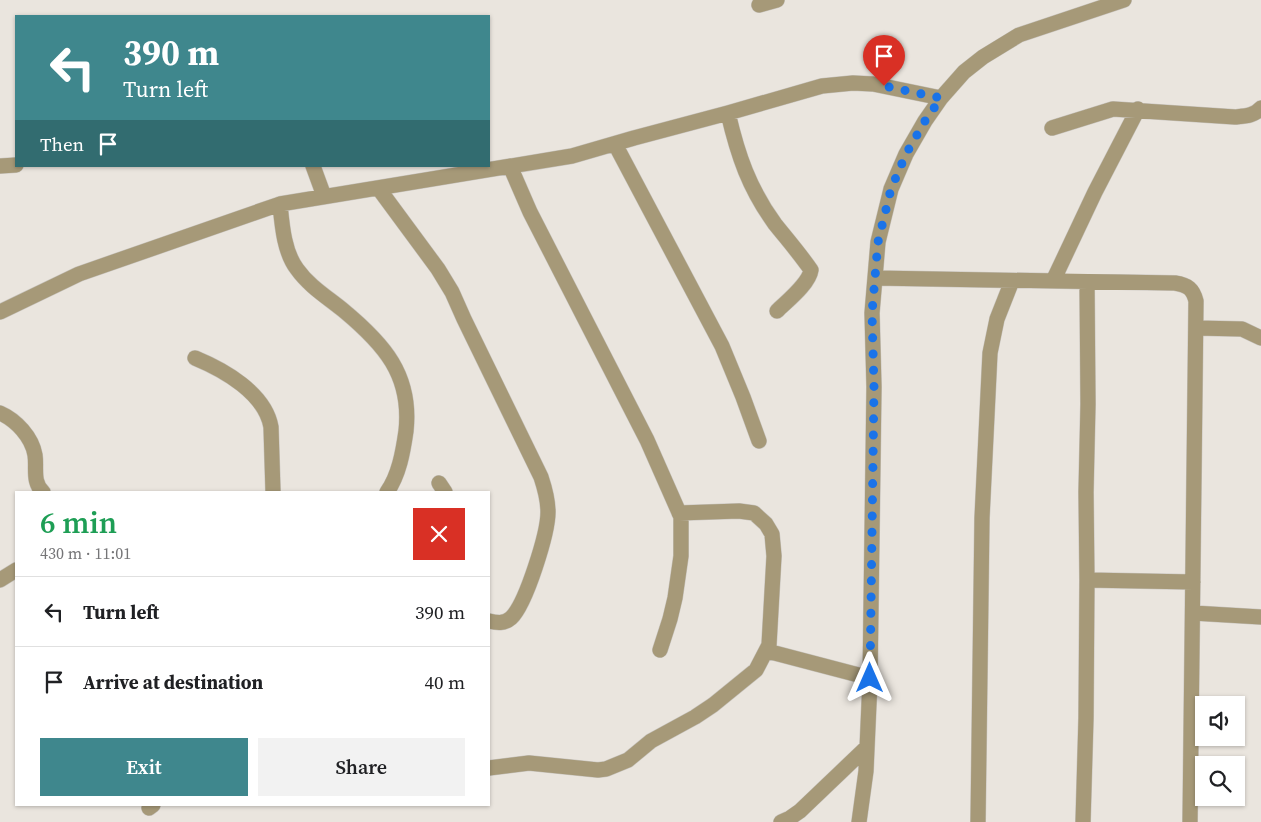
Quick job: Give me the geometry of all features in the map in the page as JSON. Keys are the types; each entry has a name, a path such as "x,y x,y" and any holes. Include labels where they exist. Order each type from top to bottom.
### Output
{"street":[{"path":"760,5 777,0"},
{"path":"858,822 866,771 870,678 874,387 872,313 878,242 891,189 906,154 925,121 941,98 964,72 1000,46 1034,29 1124,0"},
{"path":"0,312 86,271 280,204 572,156 728,114 809,89 838,83 873,84 941,98"},
{"path":"1052,128 1113,109 1138,109 1235,117 1249,116 1261,108"},
{"path":"1053,281 1095,192 1138,109"},
{"path":"728,114 740,159 755,191 774,222 811,270 810,277 777,311"},
{"path":"615,144 719,340 743,397 759,442"},
{"path":"0,166 15,165"},
{"path":"510,166 530,212 632,410 664,476 679,513 682,539 676,598 660,650"},
{"path":"313,167 324,196"},
{"path":"379,189 438,269 452,292 541,477 547,495 546,531 538,559 520,604 510,618 504,622 490,621"},
{"path":"280,204 282,226 287,245 297,269 320,293 370,332 388,356 403,383 408,416 405,438 397,474 388,491"},
{"path":"874,278 1176,283 1188,286 1195,295 1190,822"},
{"path":"978,822 982,518 990,354 993,331 1012,280"},
{"path":"1082,822 1088,580 1086,492 1088,404 1087,282"},
{"path":"1196,328 1242,329 1261,338"},
{"path":"195,358 238,382 256,396 264,407 271,427 273,491"},
{"path":"0,413 22,430 30,441 35,454 36,480 38,488 42,491"},
{"path":"490,768 528,763 598,770 614,766 628,760 651,742 695,717 756,670 769,645 774,556 772,534 766,524 754,513 739,511 679,513"},
{"path":"0,580 15,571"},
{"path":"1088,580 1193,582"},
{"path":"1193,613 1261,617"},
{"path":"766,651 870,678"},
{"path":"781,822 800,810 867,747"}],"route":[{"path":"870,678 874,387 872,313 878,242 891,189 906,154 941,98 884,86"}]}
